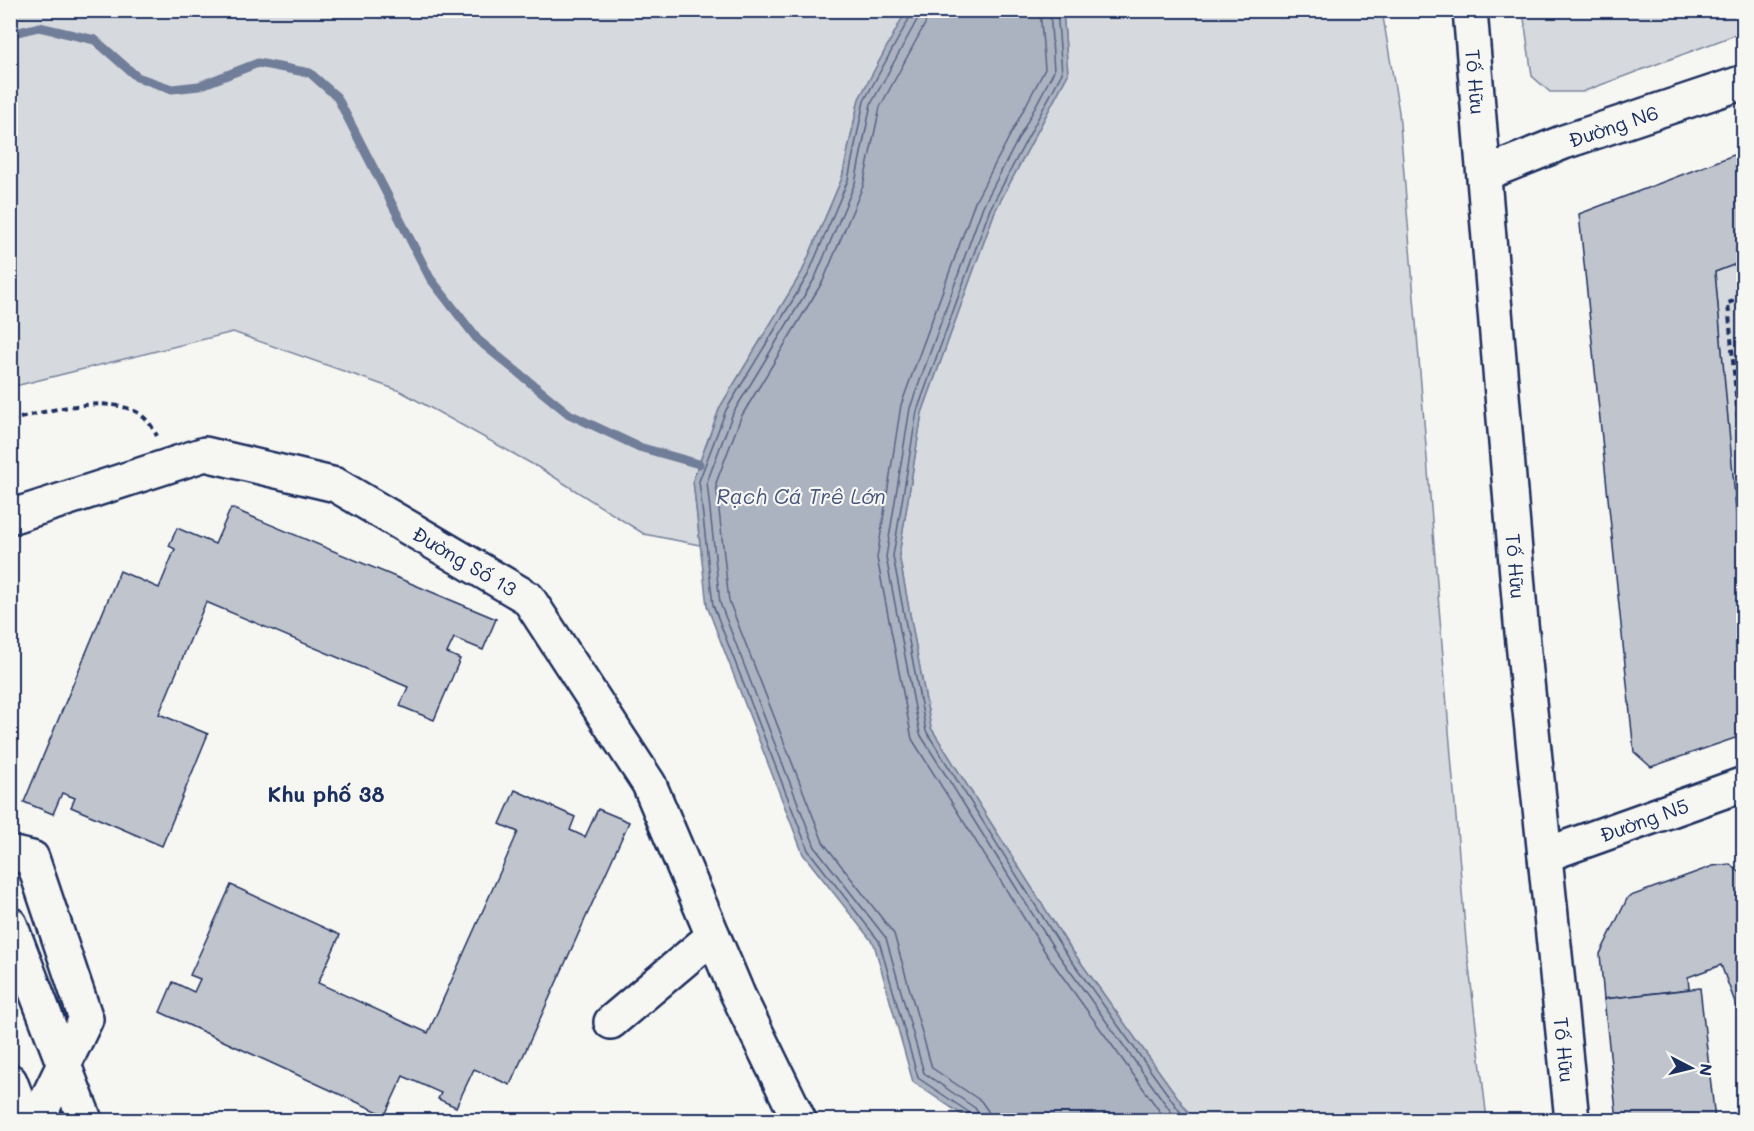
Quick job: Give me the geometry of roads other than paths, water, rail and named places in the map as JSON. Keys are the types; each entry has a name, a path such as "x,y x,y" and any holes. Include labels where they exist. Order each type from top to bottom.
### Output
{"street":[{"name":"Tố Hữu","path":"1470,10 1521,623 1572,1120"},
{"name":"Đường N6","path":"1484,174 1564,142 1743,82"},
{"name":"Đường Số 13","path":"10,517 205,454 336,485 528,598 649,784 738,995 799,1120"},
{"name":"Đường N5","path":"1545,855 1743,784"},
{"path":"10,853 32,858 86,1019 37,1120"},
{"path":"10,924 85,1120"},
{"path":"611,1022 714,936"},
{"path":"10,1082 26,1120"}],"water":[{"name":"Rạch Cá Trê Lớn","path":"906,11 1063,11 1068,74 995,211 922,413 899,555 931,728 1066,942 1194,1120 970,1120 913,1082 874,944 803,854 707,606 693,480 720,407 802,272 842,178 859,99"}],"waterway":[{"path":"10,34 39,27 95,40 137,77 172,89 199,86 258,63 310,73 337,97 430,278 478,340 569,414 639,447 699,464"}],"district":[{"name":"Khu phố 38","path":"326,793"}]}
